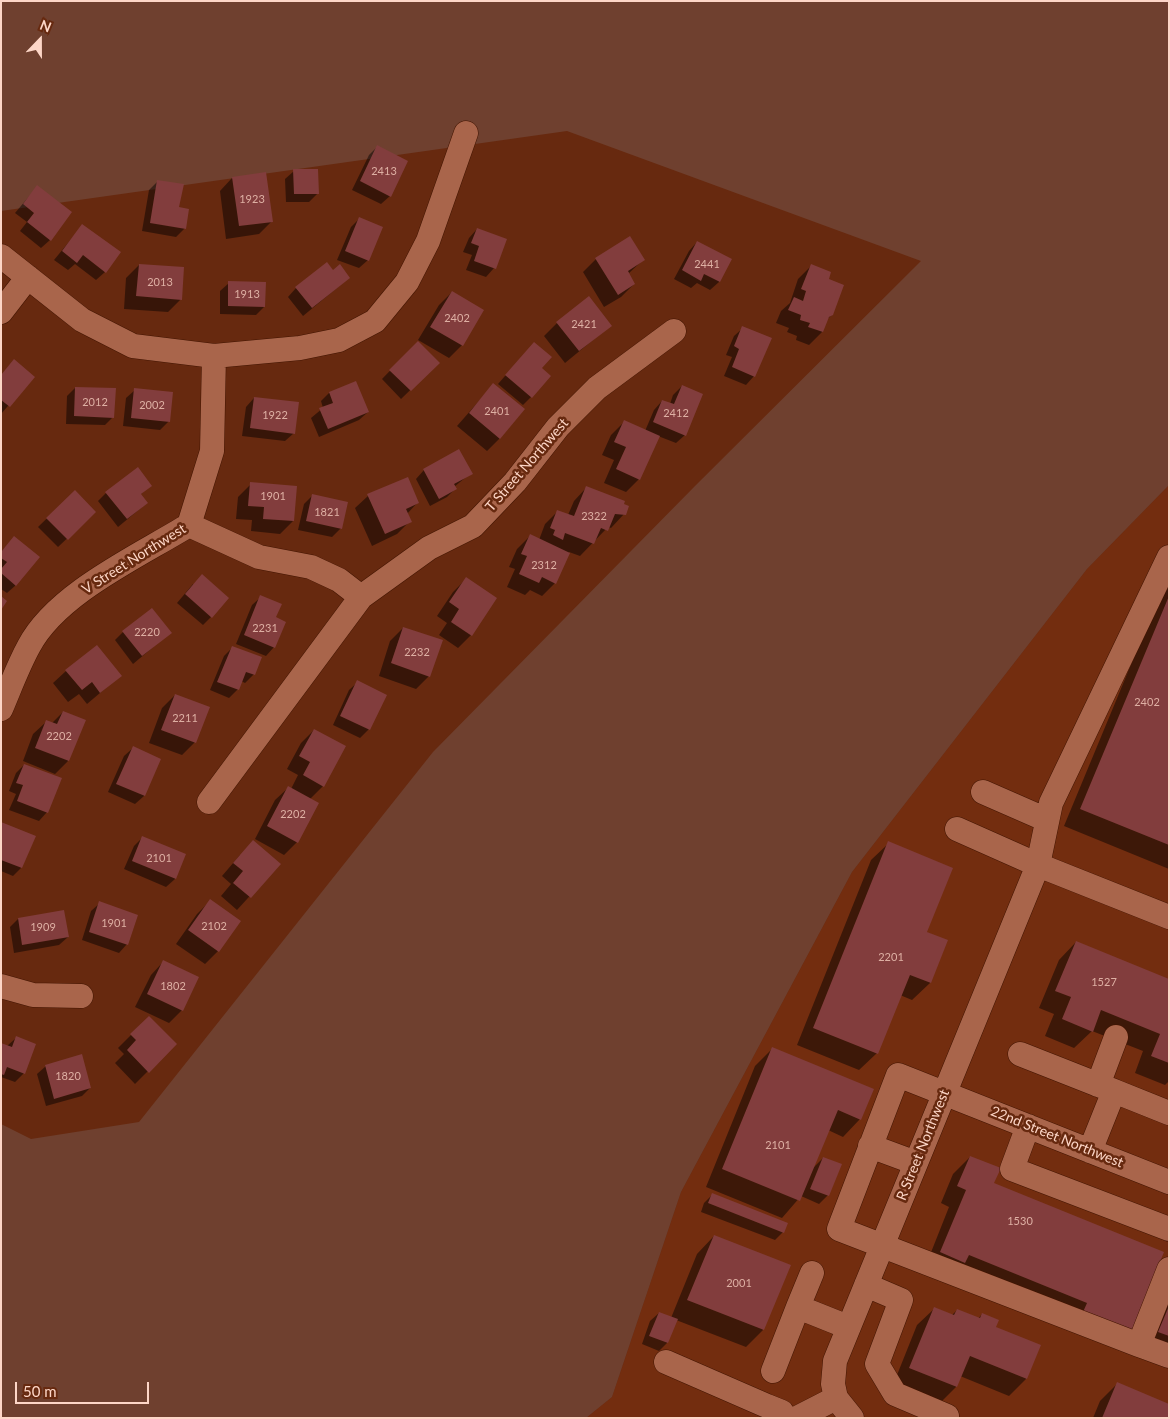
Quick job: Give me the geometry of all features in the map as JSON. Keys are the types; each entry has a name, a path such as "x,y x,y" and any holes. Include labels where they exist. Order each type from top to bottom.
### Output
{"street":[{"path":"1,256 82,320 133,346 214,356 300,348 339,340 375,321 407,282 428,241 466,133"},
{"path":"1,312 28,278"},
{"name":"T Street Northwest","path":"209,802 361,596 429,548 473,526 516,482 558,427 596,388 674,331"},
{"name":"V Street Northwest","path":"1,709 29,645 50,616 83,589 189,525 212,451 214,356"},
{"path":"189,525 259,557 311,567 339,580 361,596"},
{"name":"R Street Northwest","path":"836,1398 835,1361 1038,865 1051,803 1169,557"},
{"path":"983,792 1047,820"},
{"path":"957,829 1038,865 1169,917"},
{"path":"1,986 33,996 82,996"},
{"path":"1090,1151 1106,1088 1116,1036"},
{"path":"1020,1054 1169,1113"},
{"name":"22nd Street Northwest","path":"870,1146 898,1075 1169,1182"},
{"path":"1028,1126 1012,1169 1169,1229"},
{"path":"916,1163 870,1146 839,1228 1169,1356"},
{"path":"1139,1345 1169,1269"},
{"path":"773,1372 812,1273"},
{"path":"866,1285 901,1300 877,1364 895,1394 947,1416 946,1418"},
{"path":"798,1307 848,1327"},
{"path":"666,1362 782,1412 785,1418"},
{"path":"796,1418 836,1398 852,1418"}],"shaded area":[{"path":"1,1 1169,1 1169,485 1087,569 852,872 681,1192 612,1397 586,1418 1,1418 1,1124 31,1139 139,1122 433,752 696,485 921,261 567,131 1,211"},
{"path":"1169,485 1169,1418 586,1418 612,1397 681,1192 852,872 1087,569"}],"building":[{"path":"377,145 408,161 391,197 360,181"},
{"path":"293,169 318,169 319,194 294,194"},
{"path":"266,172 273,222 239,226 232,177"},
{"path":"157,180 184,184 179,207 189,209 186,229 150,223"},
{"path":"37,185 72,212 51,241 27,222 34,213 23,204"},
{"path":"359,217 383,227 369,261 345,251"},
{"path":"82,224 121,252 106,273 83,255 77,263 62,251"},
{"path":"477,228 507,239 496,269 474,261 479,246 471,243"},
{"path":"630,236 645,260 628,271 635,284 618,295 595,258"},
{"path":"697,241 732,259 720,282 704,274 701,281 682,270"},
{"path":"327,262 333,270 340,264 350,278 312,308 295,287"},
{"path":"139,264 184,267 182,300 136,296"},
{"path":"811,264 831,272 829,279 844,285 833,315 829,317 823,332 808,327 810,323 800,320 801,315 788,310 794,297 803,301 806,291 801,289"},
{"path":"228,281 266,282 265,307 228,306"},
{"path":"452,291 484,310 463,346 430,327"},
{"path":"589,296 612,326 579,351 556,322"},
{"path":"742,326 772,338 755,377 732,367 739,349 734,346"},
{"path":"418,341 440,363 411,391 389,370"},
{"path":"534,342 552,357 542,368 551,376 532,398 505,375"},
{"path":"14,359 35,377 10,407 1,400 1,375"},
{"path":"356,381 369,412 328,429 319,408 333,403 329,392"},
{"path":"493,383 525,409 500,439 469,413"},
{"path":"682,385 703,394 686,436 653,422 662,400 674,404"},
{"path":"75,387 116,388 114,418 74,416"},
{"path":"134,388 173,392 170,422 131,418"},
{"path":"254,397 299,402 295,434 250,428"},
{"path":"624,420 660,436 640,480 616,469 626,447 614,442"},
{"path":"459,449 473,474 454,484 457,489 439,499 423,469"},
{"path":"138,467 152,486 141,494 148,503 127,519 105,492"},
{"path":"408,477 419,503 406,509 412,522 385,534 367,494"},
{"path":"250,482 297,486 294,521 263,519 264,507 248,506"},
{"path":"586,486 625,501 624,504 629,506 626,515 615,514 608,531 601,528 594,544 565,533 563,540 553,535 555,530 550,528 557,510 574,516"},
{"path":"75,490 96,512 68,540 46,518"},
{"path":"312,494 348,502 342,529 306,521"},
{"path":"530,534 570,553 556,584 542,577 539,583 519,574 527,556 521,554"},
{"path":"14,536 40,557 16,586 1,573 1,569 7,562 1,558 1,552"},
{"path":"202,574 229,598 212,618 185,594"},
{"path":"466,577 497,598 472,636 451,622 459,609 449,602"},
{"path":"260,595 282,604 276,617 286,622 275,648 244,635"},
{"path":"1,596 7,601 1,610"},
{"path":"1169,596 1169,845 1080,809"},
{"path":"152,608 172,633 142,656 122,631"},
{"path":"403,627 443,640 430,677 391,663"},
{"path":"97,645 122,676 100,693 92,682 82,690 65,670"},
{"path":"232,646 262,657 255,675 246,672 239,690 217,682"},
{"path":"357,680 387,695 370,730 340,716"},
{"path":"175,694 210,707 196,743 161,730"},
{"path":"63,711 86,720 69,761 35,748 46,720 57,724"},
{"path":"314,729 346,746 324,787 303,775 310,762 299,756"},
{"path":"133,746 161,759 145,796 116,784"},
{"path":"24,764 62,778 48,813 17,801 23,785 16,783"},
{"path":"288,786 319,803 298,843 267,826"},
{"path":"1,822 36,836 22,868 1,860"},
{"path":"142,836 186,854 176,879 132,861"},
{"path":"253,840 281,864 251,898 233,883 243,871 233,863"},
{"path":"888,841 953,868 927,932 948,940 931,983 910,975 878,1054 813,1028"},
{"path":"210,899 241,921 219,952 188,930"},
{"path":"99,901 138,915 128,945 89,932"},
{"path":"64,910 69,937 22,945 18,918"},
{"path":"1076,941 1169,979 1169,1063 1151,1056 1160,1034 1101,1010 1093,1032 1062,1019 1071,997 1055,991"},
{"path":"163,960 199,977 183,1011 147,994"},
{"path":"149,1016 177,1044 149,1073 127,1050 136,1040 130,1034"},
{"path":"16,1036 36,1044 25,1074 7,1067 4,1075 1,1074 1,1043 12,1047"},
{"path":"772,1047 874,1089 861,1120 838,1110 800,1201 722,1169"},
{"path":"82,1054 91,1088 54,1099 45,1065"},
{"path":"970,1156 1001,1168 994,1183 1164,1252 1132,1331 1083,1312 1087,1303 969,1255 965,1263 940,1252 966,1190 957,1186"},
{"path":"823,1157 842,1164 829,1196 810,1189"},
{"path":"712,1193 788,1223 784,1233 708,1203"},
{"path":"714,1235 791,1265 764,1330 687,1300"},
{"path":"1169,1306 1169,1336 1158,1332"},
{"path":"934,1307 954,1315 957,1309 980,1318 982,1313 999,1320 996,1327 1041,1345 1027,1379 970,1356 957,1387 909,1368"},
{"path":"659,1312 678,1319 668,1343 649,1336"},
{"path":"1117,1382 1169,1404 1169,1418 1102,1418"}]}
